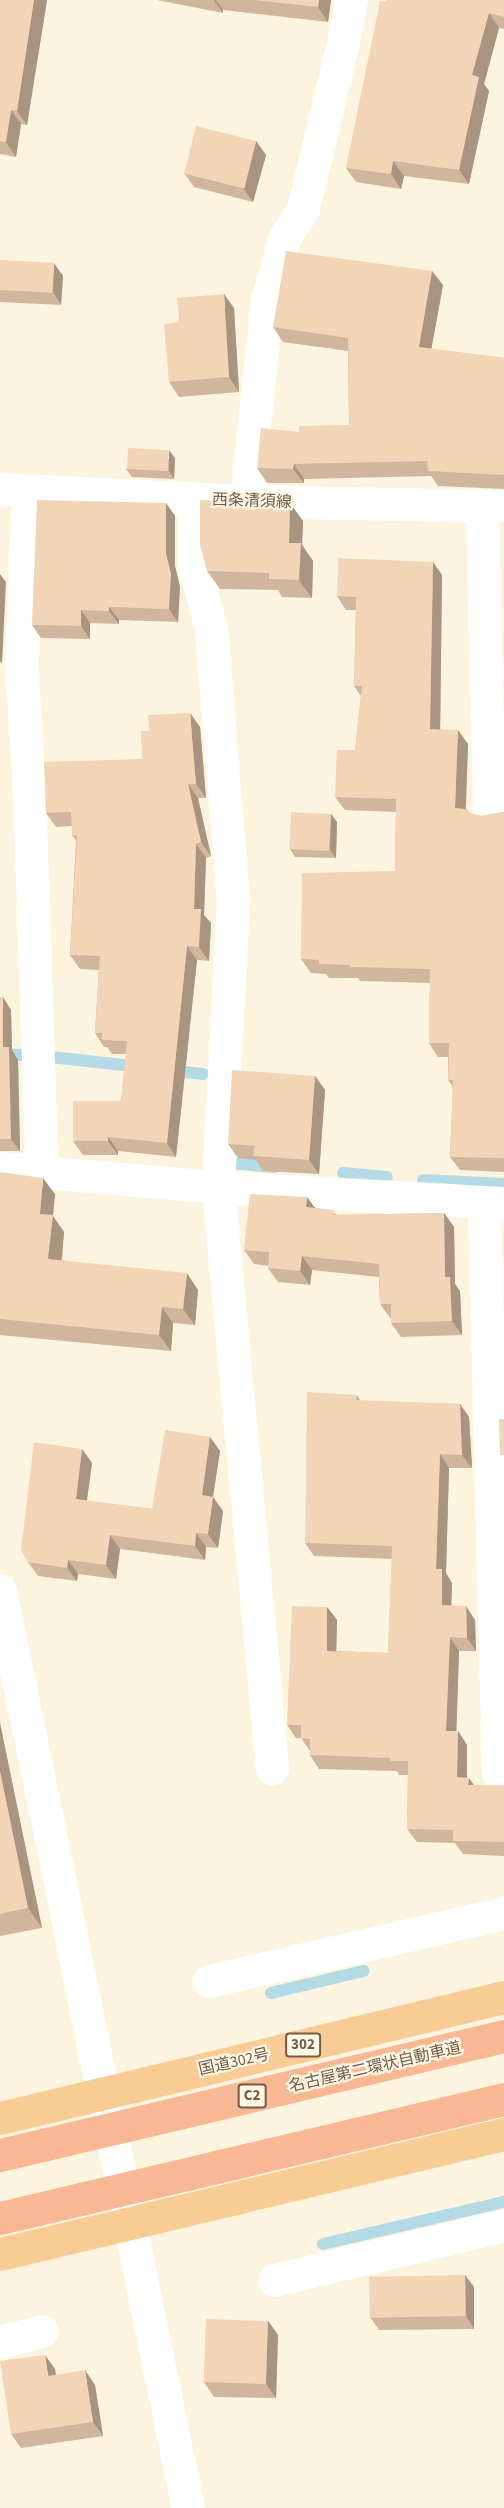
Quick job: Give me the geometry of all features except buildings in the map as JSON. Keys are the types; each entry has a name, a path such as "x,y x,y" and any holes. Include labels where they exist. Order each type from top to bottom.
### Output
{"highway":[{"name":"国道302号","path":"0,2118 504,1997"},
{"name":"名古屋第二環状自動車道","path":"0,2155 504,2036"},
{"path":"0,2218 504,2099"},
{"path":"0,2254 504,2134"}],"street":[{"path":"246,501 267,300 285,237 303,209 351,0"},
{"path":"14,490 29,790 42,1172"},
{"name":"西条清須線","path":"14,490 246,501 493,507"},
{"path":"194,498 194,566 210,628 233,900 218,1187 272,1768"},
{"path":"493,507 489,811 504,810"},
{"path":"0,1168 218,1187 494,1203 498,1774"},
{"path":"0,1590 101,2093 188,2508"},
{"path":"209,1982 504,1912"},
{"path":"274,2280 504,2225"},
{"path":"0,2342 42,2331"}],"waterway":[{"path":"0,1054 22,1055"},
{"path":"51,1057 140,1067"},
{"path":"170,1070 204,1074"},
{"path":"230,1154 230,1163 275,1167"},
{"path":"343,1173 387,1177"},
{"path":"423,1180 504,1184"},
{"path":"271,1993 363,1971"},
{"path":"323,2244 504,2202"}]}
